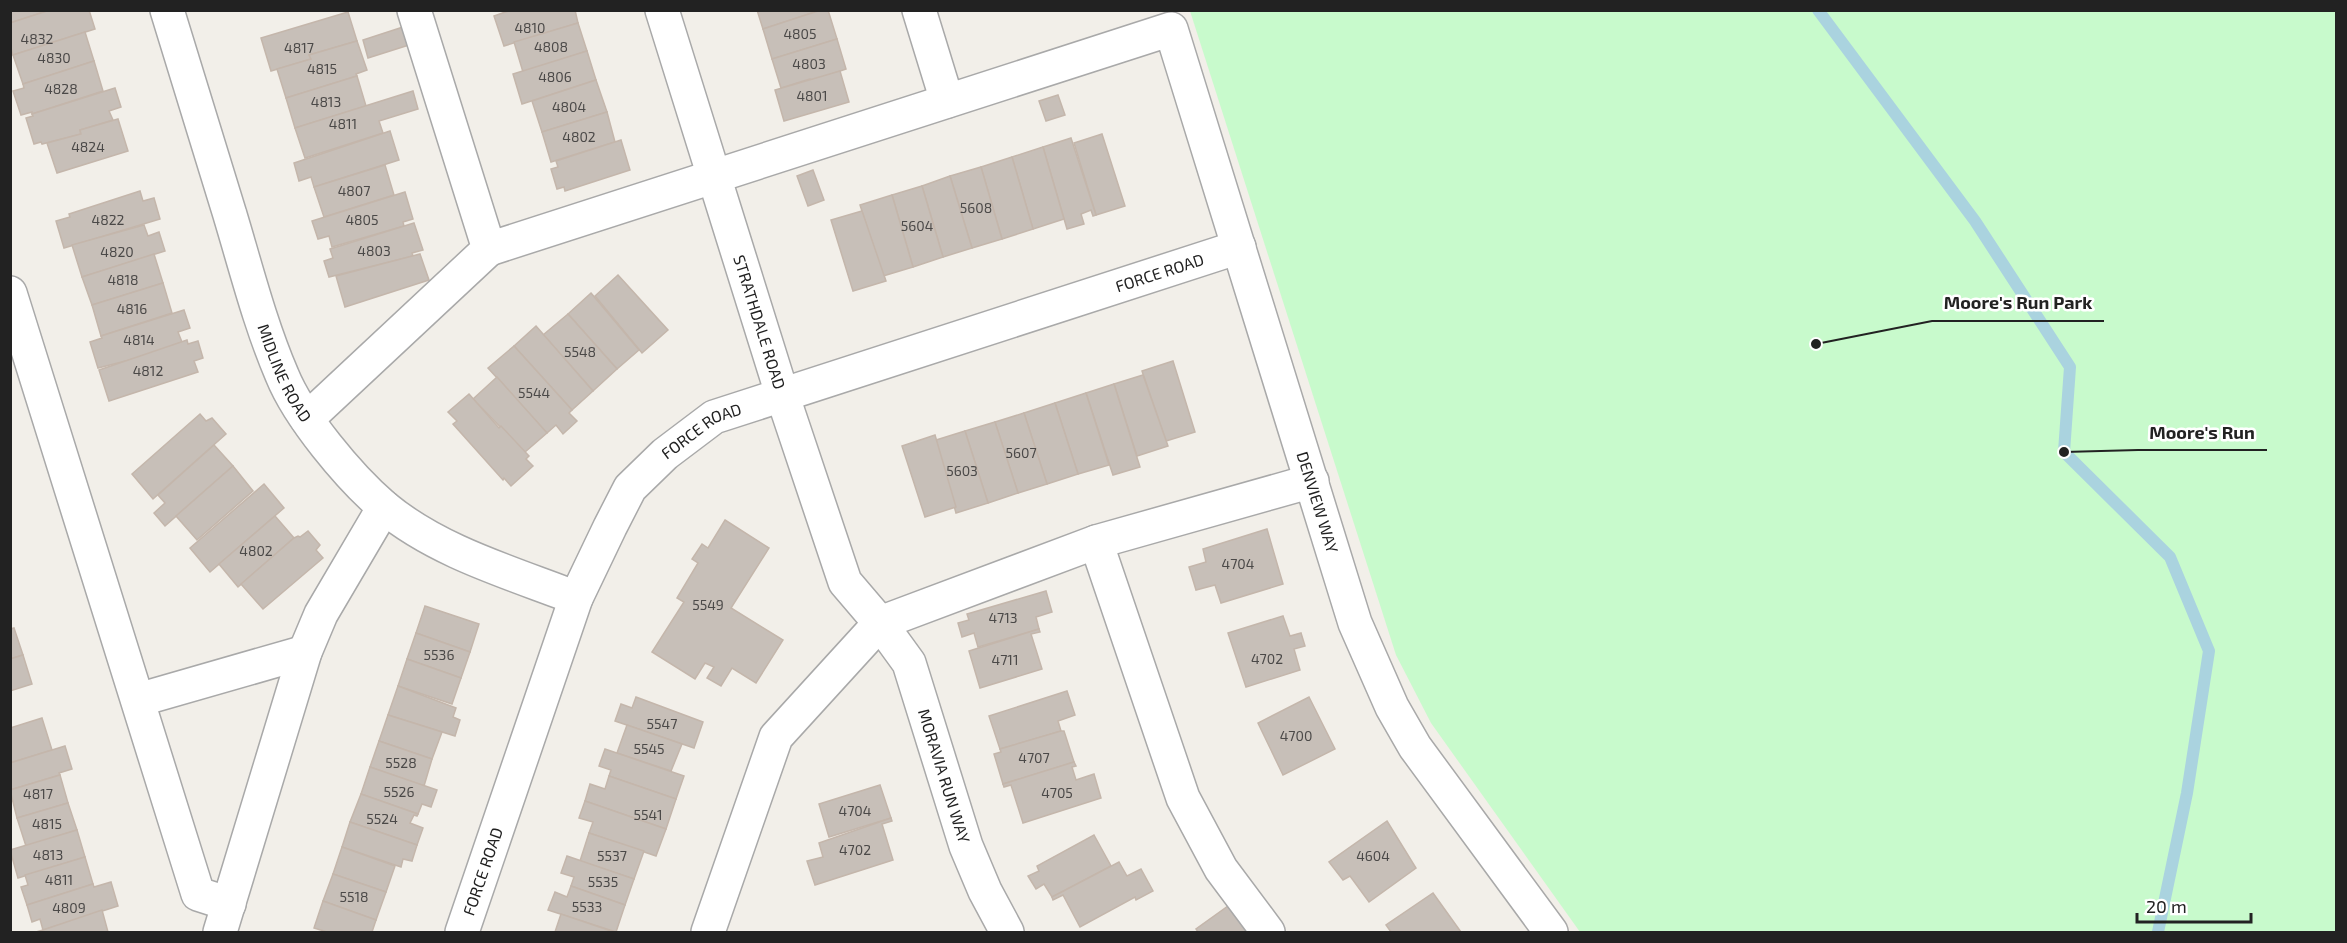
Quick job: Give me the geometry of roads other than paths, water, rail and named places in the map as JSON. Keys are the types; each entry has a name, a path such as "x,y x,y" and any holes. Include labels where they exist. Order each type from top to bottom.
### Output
{"street":[{"name":"MIDLINE ROAD","path":"168,10 260,314 282,376 307,419 336,456 384,507 421,532 468,556 576,598"},
{"path":"414,10 489,249"},
{"name":"STRATHDALE ROAD","path":"662,10 782,394 845,582 879,622"},
{"path":"307,419 489,249 947,101 919,10"},
{"name":"DENVIEW WAY","path":"947,101 1172,29 1355,623 1392,707 1415,747 1551,933"},
{"name":"FORCE ROAD","path":"462,933 576,598 630,488 665,454 714,417 1239,247"},
{"path":"10,293 198,894 225,918 305,652 321,614 384,507"},
{"path":"708,933 776,737 879,622 1096,542 1312,481"},
{"path":"1096,542 1183,798 1221,869 1268,933"},
{"name":"MORAVIA RUN WAY","path":"879,622 909,663 966,846 985,891 1007,933"},
{"path":"138,700 305,652"}],"waterway":[{"path":"1818,10 1975,221 2070,367 2064,452 2170,557 2209,651 2187,793 2158,932"}],"place":[{"name":"Moore's Run Park","path":"1816,344"},
{"name":"Moore's Run","path":"2064,452"}]}
